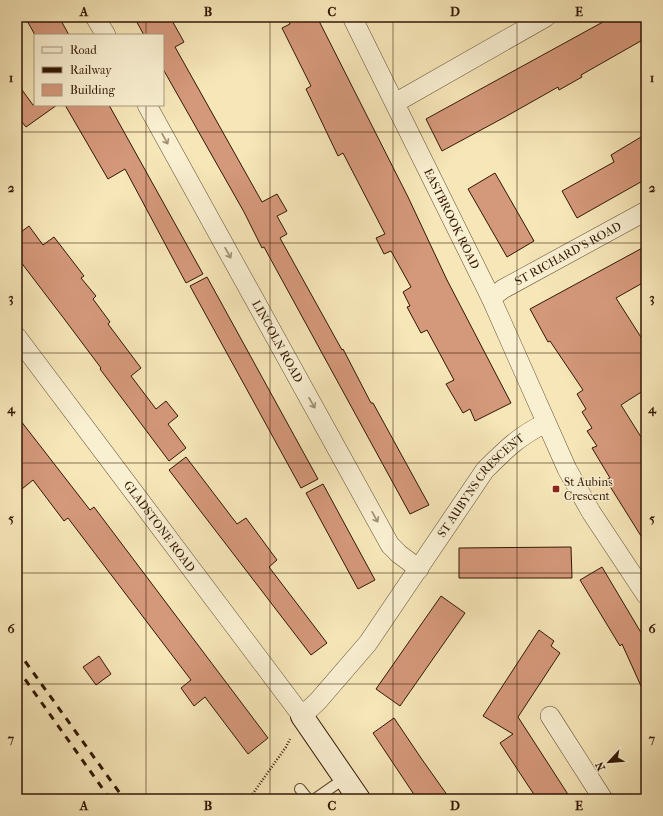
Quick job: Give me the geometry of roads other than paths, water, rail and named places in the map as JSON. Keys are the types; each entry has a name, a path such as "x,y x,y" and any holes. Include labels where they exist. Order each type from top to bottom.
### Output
{"street":[{"path":"95,17 105,34"},
{"name":"EASTBROOK ROAD","path":"352,17 491,298 546,423"},
{"path":"395,103 546,17"},
{"name":"LINCOLN ROAD","path":"148,106 390,545 419,569"},
{"name":"ST RICHARD'S ROAD","path":"491,298 503,289 646,211"},
{"name":"GLADSTONE ROAD","path":"17,338 302,716"},
{"path":"546,423 567,469 591,512 646,595"},
{"name":"ST AUBYNS CRESCENT","path":"302,716 318,701 368,643 485,470 508,446 535,428 546,423"},
{"path":"302,716 360,799"},
{"path":"550,716 603,799"}],"lane":[{"path":"315,799 345,778"},
{"path":"300,789 308,799"}],"railway":[{"path":"17,650 124,799"},
{"path":"17,668 110,799"}],"place":[{"name":"St Aubins Crescent","path":"556,489"}]}
